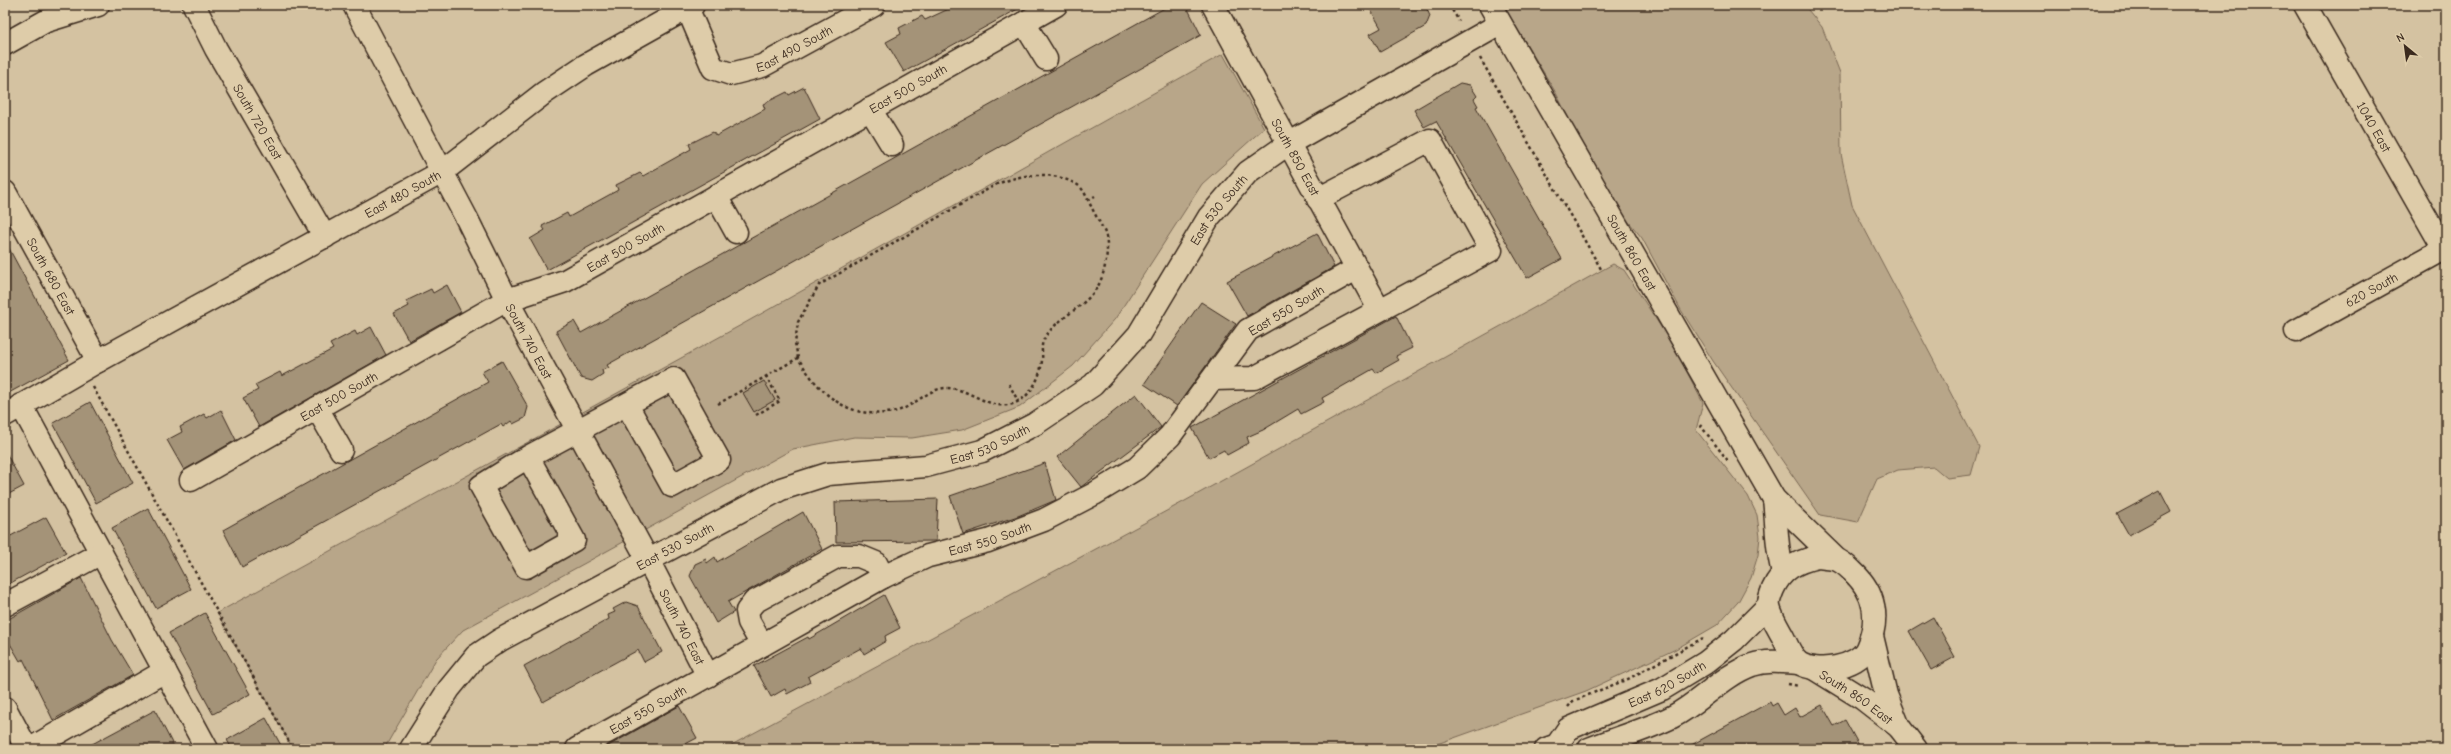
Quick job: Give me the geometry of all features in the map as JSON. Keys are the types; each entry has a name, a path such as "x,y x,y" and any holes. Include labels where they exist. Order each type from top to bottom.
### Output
{"street":[{"path":"5,44 46,21 98,5"},
{"name":"South 720 East","path":"194,5 216,49 325,237"},
{"name":"South 740 East","path":"354,5 442,172 507,300 648,560 708,676"},
{"name":"East 490 South","path":"689,6 713,68 731,74 762,66 874,5"},
{"name":"East 500 South","path":"191,480 507,300 565,281 1056,5"},
{"name":"South 850 East","path":"1212,5 1379,309"},
{"name":"South 860 East","path":"1490,5 1774,499 1836,559"},
{"name":"1040 East","path":"2305,5 2445,248"},
{"name":"East 480 South","path":"13,410 93,370 442,172 544,93 586,65 689,6"},
{"path":"1024,23 1046,60"},
{"name":"East 530 South","path":"412,749 449,689 476,656 500,640 781,489 828,474 926,466 982,451 1034,424 1094,385 1139,334 1208,218 1248,172 1288,144 1500,24"},
{"path":"870,109 892,145"},
{"path":"1214,379 1254,378 1379,309 1491,250 1430,140 1318,199"},
{"name":"South 680 East","path":"5,192 93,370"},
{"path":"716,196 736,232"},
{"name":"620 South","path":"2296,331 2445,248"},
{"name":"East 550 South","path":"577,749 883,576 928,556 988,541 1044,520 1094,494 1137,468 1170,436 1214,379 1248,330 1356,269"},
{"path":"528,457 574,540 526,567 481,486 528,457 674,379 719,460 672,486 627,405"},
{"path":"317,408 341,450"},
{"path":"13,410 101,553 207,749"},
{"name":"South 860 East","path":"1774,499 1779,532 1778,557 1783,572"},
{"path":"5,605 101,553"},
{"path":"762,645 749,622 747,611 754,602 838,556 859,556 876,563 883,576"},
{"path":"1817,558 1836,559 1854,573 1868,589 1874,616 1872,636 1865,652 1849,663 1832,669 1804,672 1779,631 1768,606 1771,594 1783,572 1798,562 1817,558"},
{"name":"East 620 South","path":"1556,748 1568,729 1662,689 1705,662 1734,640 1768,606"},
{"name":"South 860 East","path":"1872,636 1886,695 1899,727"},
{"name":"East 620 South","path":"1589,749 1672,717 1694,704 1736,673 1751,666 1772,662 1804,672"},
{"path":"5,708 28,749 165,671"},
{"name":"South 860 East","path":"1804,672 1863,699 1899,727 1916,749"}],"path":[{"path":"1449,5 1459,21"},
{"path":"1479,56 1601,269"},
{"path":"1040,175 1057,176 1077,185 1088,200 1105,234 1106,249 1099,286 1088,299 1053,328 1044,339 1038,379 1031,391 1018,401 988,403 969,392 945,387 894,412 871,412 844,408 824,394 798,358 795,343 798,322 819,284 997,184 1016,177 1040,175"},
{"path":"1088,200 1095,196"},
{"path":"718,404 798,358"},
{"path":"93,370 293,749"},
{"path":"756,415 780,401 766,376"},
{"path":"1008,384 1018,401"},
{"path":"1700,425 1733,468"},
{"path":"1573,701 1628,679 1705,636"},
{"path":"1781,683 1804,672"}],"shaded area":[{"path":"1503,5 1804,5 1822,27 1840,73 1841,154 1852,205 1979,447 1971,475 1947,478 1934,467 1898,470 1877,479 1858,522 1820,515 1713,361 1681,310 1642,238 1620,211 1578,137 1556,93"},
{"path":"1223,54 1264,128 1202,184 1115,319 1073,366 1020,407 962,430 912,438 854,437 793,449 463,630 436,659 384,749 293,749 217,613 743,324"},
{"path":"1613,264 1624,270 1674,347 1703,403 1696,430 1748,496 1757,515 1760,537 1758,555 1751,578 1738,602 1717,625 1676,649 1586,691 1423,749 724,749 1185,501"}],"building":[{"path":"957,5 1025,5 904,72 886,42 901,34 899,28 922,16 925,20"},
{"path":"1170,5 1186,5 1201,35 607,365 609,368 602,370 603,374 592,381 581,378 556,331 574,321 581,333"},
{"path":"1368,5 1425,5 1430,16 1426,26 1380,52 1370,34 1381,28"},
{"path":"1460,83 1470,85 1477,96 1474,99 1478,106 1476,107 1562,259 1527,278 1436,121 1424,127 1414,110"},
{"path":"804,87 820,119 547,270 530,239 545,230 542,226 567,213 569,217 618,190 616,185 640,173 643,176 691,149 689,144 713,132 716,136 765,109 763,104 787,92 789,95"},
{"path":"1317,233 1334,267 1247,316 1227,281"},
{"path":"5,241 69,360 5,395"},
{"path":"447,285 461,312 409,341 394,314 409,306 406,301 431,289 433,293"},
{"path":"1201,302 1236,324 1177,406 1144,384"},
{"path":"1396,316 1412,348 1396,356 1399,360 1376,373 1373,369 1322,398 1324,402 1301,414 1298,409 1263,430 1247,437 1249,443 1227,455 1224,450 1209,458 1192,428"},
{"path":"371,327 386,355 259,427 243,398 258,390 255,385 280,372 282,376 333,349 330,344 355,331 357,335"},
{"path":"502,361 528,407 525,418 513,424 511,421 503,427 501,424 242,567 223,530 488,382 482,372"},
{"path":"764,381 775,400 754,412 743,393"},
{"path":"1136,394 1161,427 1081,487 1057,457"},
{"path":"90,402 133,483 96,503 53,423"},
{"path":"221,410 236,440 184,470 167,440 182,432 180,427 204,414 207,418"},
{"path":"5,451 24,486 5,496"},
{"path":"1045,463 1056,500 1018,516 963,534 950,496"},
{"path":"2160,491 2171,512 2129,535 2117,514"},
{"path":"938,499 936,541 836,542 835,502"},
{"path":"148,508 191,589 156,608 112,528"},
{"path":"803,512 822,549 728,602 734,612 716,623 690,576 695,564 706,559 707,563 715,557 717,562"},
{"path":"46,517 66,553 5,586 5,539"},
{"path":"81,578 112,640 133,675 53,720 23,659 20,661 5,635 5,621"},
{"path":"884,595 900,628 885,636 886,641 864,654 861,648 808,677 810,682 787,694 785,689 771,697 754,666 808,637 809,639"},
{"path":"626,602 638,606 662,652 644,662 638,650 543,702 524,666 609,619 608,615 615,612 613,609"},
{"path":"205,613 250,694 213,714 169,633"},
{"path":"1933,617 1955,657 1931,670 1909,631"},
{"path":"1770,702 1772,706 1777,703 1784,715 1795,708 1800,717 1822,705 1834,726 1845,720 1861,749 1684,749"},
{"path":"679,706 697,738 676,749 603,749"},
{"path":"155,710 175,749 83,749"},
{"path":"266,718 283,749 232,749 227,740"}]}
